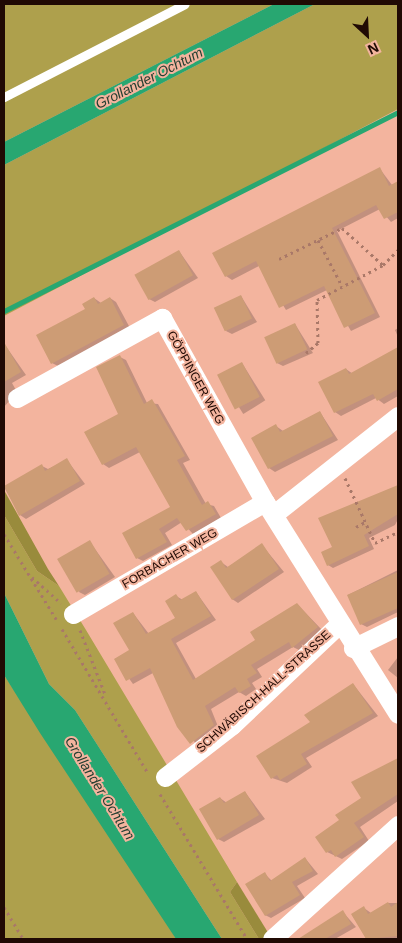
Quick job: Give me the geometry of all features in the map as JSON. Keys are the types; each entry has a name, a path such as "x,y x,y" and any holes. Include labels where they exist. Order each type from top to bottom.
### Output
{"street":[{"name":"GÖPPINGER WEG","path":"17,398 162,318 270,508"},
{"name":"FORBACHER WEG","path":"74,614 270,508 338,463 398,416"},
{"name":"SCHWÄBISCH-HALL-STRASSE","path":"270,508 338,625 398,714"},
{"name":"SCHWÄBISCH-HALL-STRASSE","path":"160,784 232,725 338,625"},
{"path":"353,648 398,626"},
{"path":"272,939 398,825"}],"lane":[{"path":"4,97 185,4"}],"path":[{"path":"279,259 342,228 383,265"},
{"path":"318,240 342,286"},
{"path":"306,353 318,343 316,300 383,265 398,250"},
{"path":"338,463 375,543 398,532"},
{"path":"356,526 365,522"},
{"path":"4,534 160,784 247,939"},
{"path":"30,575 74,614 108,703"},
{"path":"4,907 23,939"}],"shaded area":[{"path":"4,4 274,4 4,142"},
{"path":"315,4 398,4 398,109 4,316 4,165"},
{"path":"4,490 59,586 37,571 4,515"},
{"path":"4,515 37,571 59,586 86,630 237,882 230,892 259,939 222,939 75,710 49,684 4,593"},
{"path":"4,675 165,917 176,939 4,939"},
{"path":"237,882 272,939 259,939 230,892"}],"water":[{"name":"Grollander Ochtum","path":"274,4 315,4 4,165 4,142"},
{"name":"Grollander Ochtum","path":"4,593 49,684 75,710 222,939 176,939 40,733 4,675"}],"building":[{"path":"380,167 389,186 398,181 398,212 384,219 376,205 332,228 375,313 344,328 324,286 279,308 256,261 225,277 212,253"},
{"path":"179,250 193,275 148,300 134,275"},
{"path":"241,295 252,319 225,331 214,308"},
{"path":"94,297 98,304 110,297 124,325 51,364 36,335 85,309 82,304"},
{"path":"295,323 307,349 276,364 264,337"},
{"path":"4,342 21,372 4,382"},
{"path":"398,347 398,389 377,401 373,394 334,413 318,382 346,368 349,374"},
{"path":"120,355 144,404 152,399 185,456 177,460 202,505 208,501 216,514 186,531 177,518 159,529 167,542 136,559 122,533 170,507 136,447 102,465 84,432 118,414 96,367"},
{"path":"242,362 260,397 235,409 217,375"},
{"path":"320,411 333,436 268,469 251,438 276,424 280,432"},
{"path":"67,458 80,481 19,516 4,486 42,464 45,471"},
{"path":"398,485 398,514 364,535 369,546 327,566 321,552 332,547 318,518"},
{"path":"90,540 109,574 77,593 57,559"},
{"path":"262,543 279,569 232,600 210,567 221,560 226,568"},
{"path":"398,572 398,608 360,625 347,595"},
{"path":"196,591 211,616 171,639 193,680 255,640 250,632 297,603 318,627 292,648 289,642 251,665 257,673 247,679 251,686 239,693 235,687 205,706 214,725 190,744 177,727 150,668 126,681 114,659 129,650 113,623 133,612 146,634 175,618 165,601 176,594 180,600"},
{"path":"353,683 373,713 301,754 307,764 280,780 277,775 271,779 256,756 310,722 304,715"},
{"path":"398,758 398,794 354,823 364,837 335,857 331,850 326,853 315,837 339,820 335,815 361,798 351,782"},
{"path":"245,791 259,815 217,840 199,809 220,797 224,803"},
{"path":"305,857 313,871 292,882 300,895 265,916 245,884 265,872 270,881"},
{"path":"388,902 391,907 398,902 398,936 366,939 351,914 364,906 368,914"},
{"path":"343,910 351,924 325,939 298,939"}],"waterway":[{"path":"4,311 398,112"}]}
